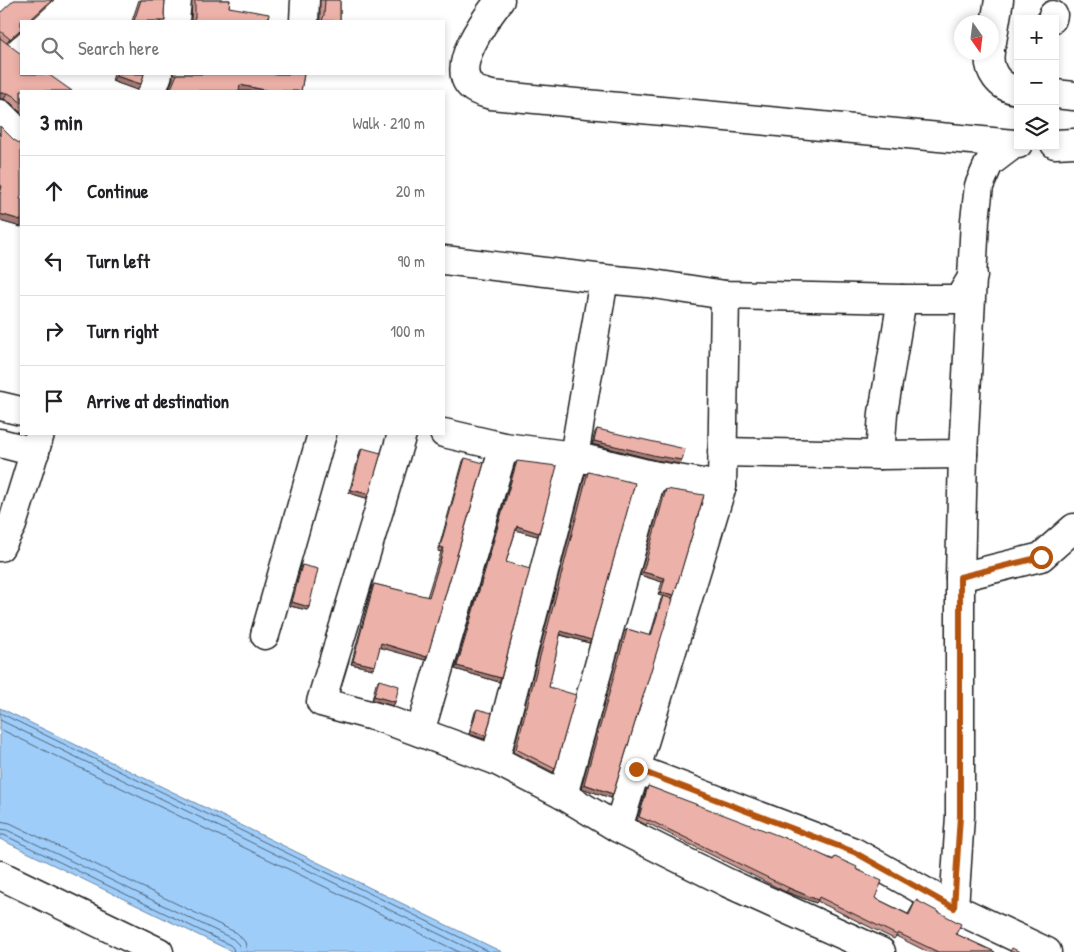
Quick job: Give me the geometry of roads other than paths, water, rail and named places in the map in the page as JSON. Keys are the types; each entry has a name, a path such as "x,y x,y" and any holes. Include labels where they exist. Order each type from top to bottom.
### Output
{"street":[{"path":"174,20 177,0"},
{"path":"304,0 304,20"},
{"path":"500,0 488,15 470,45 466,59 465,76 473,88 491,95 1014,144"},
{"path":"996,15 999,0"},
{"path":"988,60 994,76 1004,86 1014,89"},
{"path":"152,90 158,75"},
{"path":"1059,94 1074,96"},
{"path":"0,114 20,134"},
{"path":"1059,144 1074,143"},
{"path":"954,908 960,816 960,577 963,454 975,220 979,186 989,163 1014,145"},
{"path":"445,266 648,283 725,295 902,299 959,299 973,276"},
{"path":"495,760 574,456 604,279"},
{"path":"618,828 722,486 725,295"},
{"path":"880,455 883,413 902,299"},
{"path":"0,406 20,411"},
{"path":"445,433 504,447 574,456 652,475 722,486"},
{"path":"265,635 322,435"},
{"path":"402,435 321,702 384,719 495,760 562,795 618,828 728,883 881,952"},
{"path":"0,442 37,443 4,530"},
{"path":"420,732 504,447"},
{"path":"722,452 880,455 963,454"},
{"path":"562,795 652,475"},
{"path":"960,577 1041,557 1074,528"},
{"path":"636,769 854,852 954,908 1047,952"},
{"path":"0,875 159,952"}],"water":[{"path":"0,708 502,952 233,952 0,839"}]}
